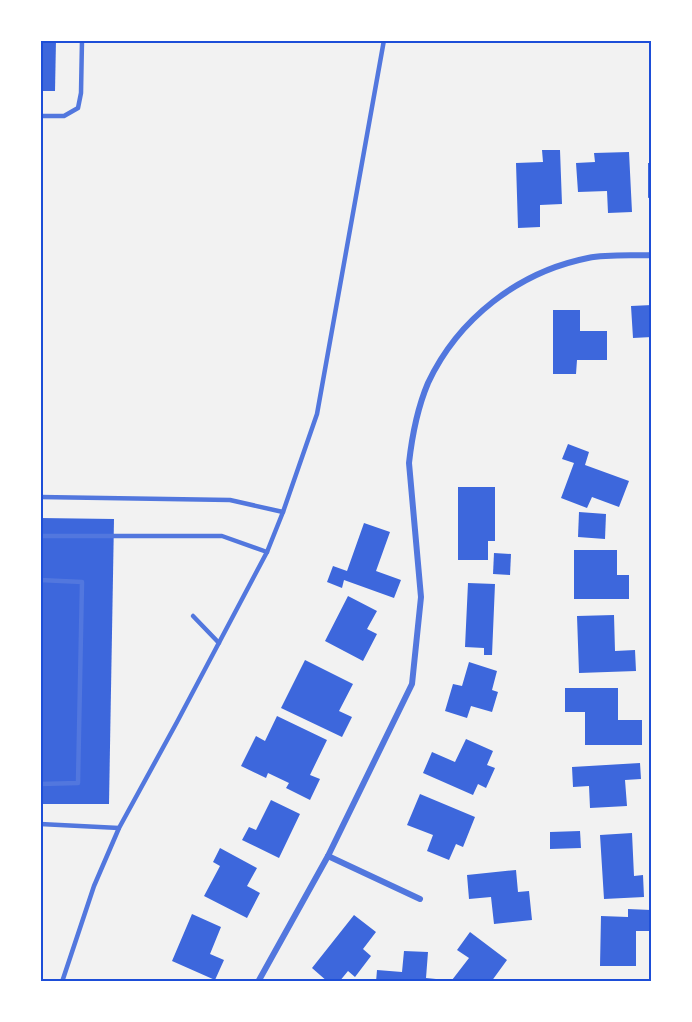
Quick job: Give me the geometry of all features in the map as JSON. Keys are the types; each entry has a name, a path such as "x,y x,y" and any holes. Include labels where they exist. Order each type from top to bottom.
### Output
{"street":[{"path":"258,981 328,856 412,684 421,597 409,463 415,422 421,402 438,365 466,326 483,309 502,294 544,271 590,258 651,255"},
{"path":"328,856 420,899"}],"lane":[{"path":"40,116 64,116 78,108 81,93 82,40"},
{"path":"62,981 94,886 119,828 267,552 317,414 384,40"},
{"path":"40,497 230,500 283,512"},
{"path":"40,536 222,536 267,552"},
{"path":"40,580 82,582 78,783 40,784"},
{"path":"193,616 219,643"},
{"path":"40,824 119,828"}],"building":[{"path":"40,40 56,40 55,91 40,91"},
{"path":"542,150 560,150 562,204 540,205 540,227 518,228 516,163 543,162"},
{"path":"629,152 632,212 608,213 607,191 578,192 576,163 595,162 594,153"},
{"path":"648,163 652,163 652,197 648,198"},
{"path":"652,305 652,337 633,338 631,306"},
{"path":"553,310 580,310 580,331 607,331 607,360 577,360 576,374 553,374"},
{"path":"568,444 589,452 585,465 629,481 619,507 592,497 587,508 561,498 574,463 562,459"},
{"path":"458,487 495,487 495,541 488,541 488,560 458,560"},
{"path":"579,512 606,514 605,539 578,537"},
{"path":"40,518 114,519 109,804 40,804"},
{"path":"364,523 390,532 376,571 401,580 394,598 344,580 342,588 327,582 333,566 347,571"},
{"path":"574,550 617,550 617,575 629,575 629,599 574,599"},
{"path":"494,553 511,554 510,575 493,574"},
{"path":"468,583 495,584 492,655 484,655 484,648 465,647"},
{"path":"348,596 377,611 367,629 377,634 363,661 325,641"},
{"path":"614,615 615,651 635,650 636,671 579,673 577,616"},
{"path":"305,660 353,684 339,711 352,717 342,737 281,708"},
{"path":"469,662 497,671 492,690 498,692 492,712 471,706 467,718 445,711 453,684 462,686"},
{"path":"565,688 618,688 618,720 642,720 642,745 585,745 585,712 565,712"},
{"path":"277,716 327,740 310,775 320,779 310,800 286,788 289,783 268,773 266,778 241,766 256,736 265,741"},
{"path":"466,739 493,751 487,765 495,768 486,788 478,784 473,795 423,773 432,752 455,762"},
{"path":"640,763 641,779 625,780 627,806 590,808 589,786 573,787 572,767"},
{"path":"420,794 475,817 463,847 456,844 449,860 427,851 433,835 407,825"},
{"path":"271,800 300,814 279,858 242,840 249,827 256,830"},
{"path":"580,831 581,848 550,849 550,832"},
{"path":"632,833 634,876 643,875 644,897 604,899 600,835"},
{"path":"220,848 257,868 247,886 260,893 247,918 204,896 220,866 213,862"},
{"path":"516,870 518,892 529,891 532,920 494,924 491,897 469,899 467,875"},
{"path":"628,909 651,910 650,931 636,931 636,966 600,966 601,916 628,917"},
{"path":"192,914 221,927 210,954 224,960 215,980 172,961"},
{"path":"354,915 376,932 363,949 371,956 355,977 348,971 339,982 328,982 312,968"},
{"path":"470,932 507,960 491,982 453,982 452,980 469,958 457,950"},
{"path":"404,951 428,952 426,978 436,979 436,982 376,982 377,970 402,972"}]}
